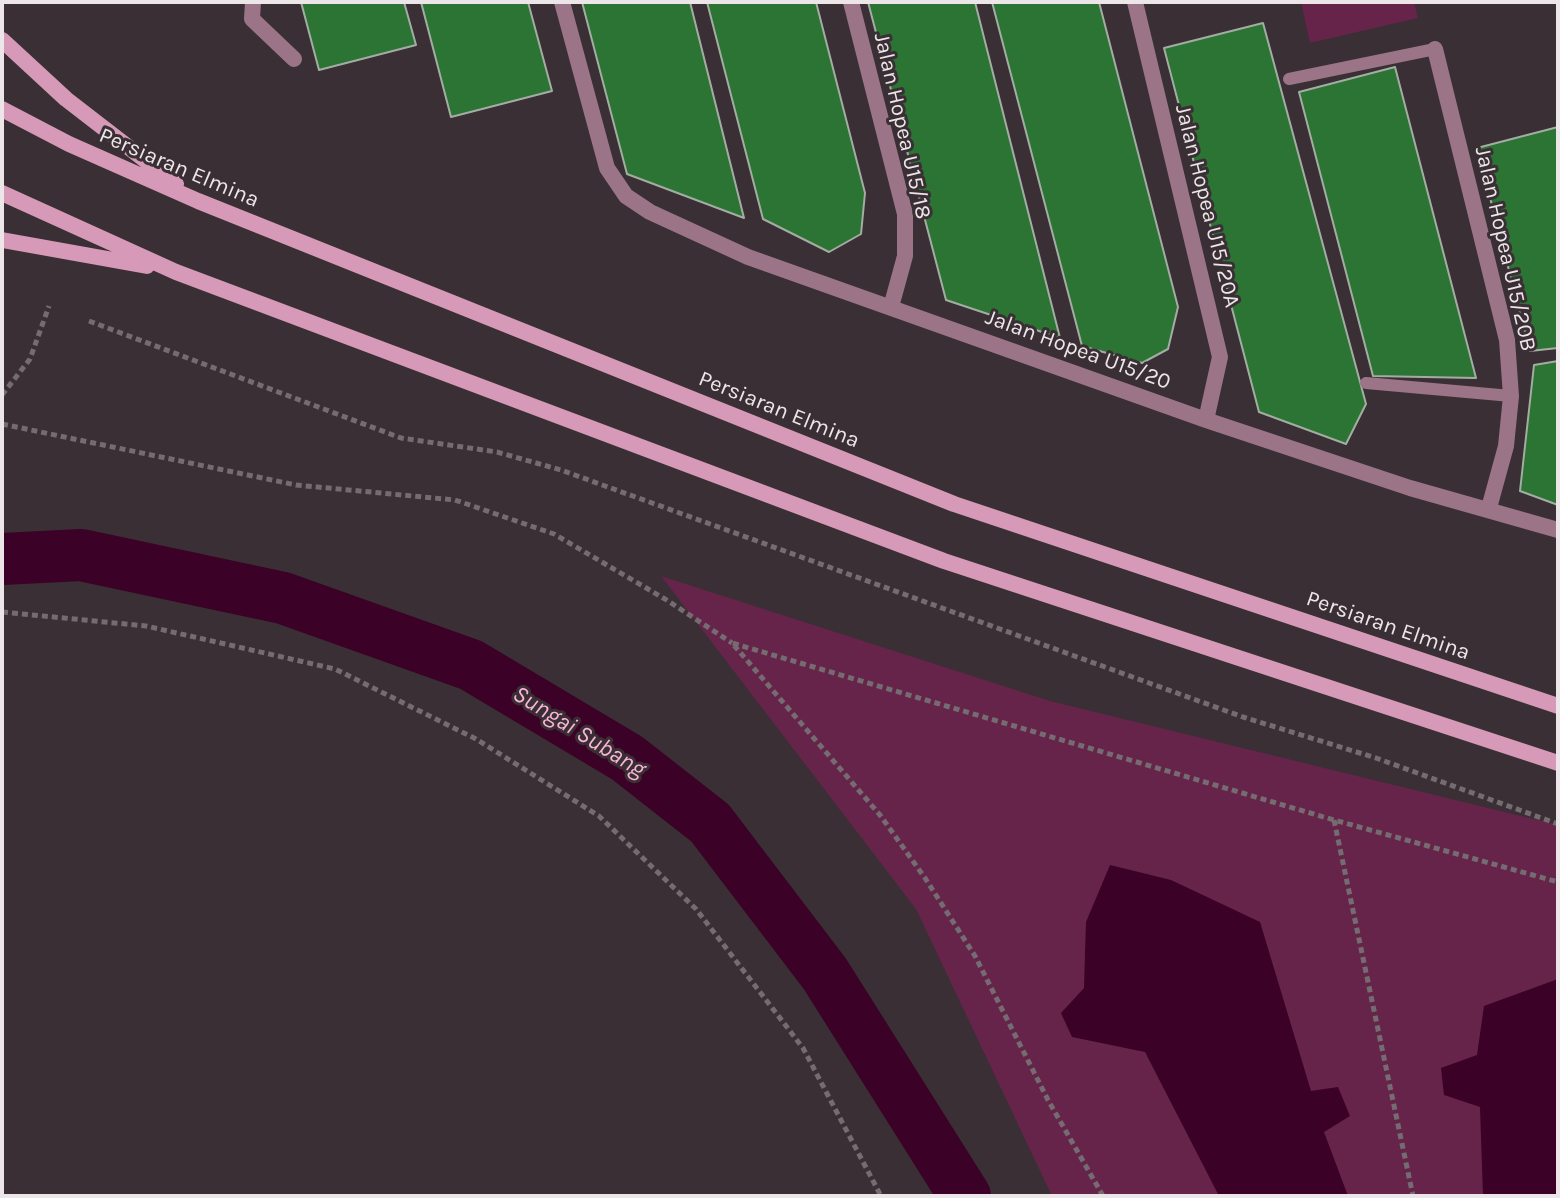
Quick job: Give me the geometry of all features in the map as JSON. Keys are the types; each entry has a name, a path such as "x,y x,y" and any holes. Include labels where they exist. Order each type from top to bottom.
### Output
{"main road":[{"path":"2,40 66,99 198,201"},
{"name":"Persiaran Elmina","path":"2,109 69,144 198,201 954,504 1558,706"},
{"path":"2,193 176,272 944,561 1558,763"},
{"path":"2,240 176,272"}],"street":[{"path":"253,2 252,19 294,59"},
{"name":"Jalan Hopea U15/20","path":"562,2 607,168 626,196 650,212 748,257 1206,420 1410,488 1558,530"},
{"name":"Jalan Hopea U15/18","path":"851,2 905,214 905,256 891,307"},
{"name":"Jalan Hopea U15/20A","path":"1135,2 1220,357 1206,420"},
{"name":"Jalan Hopea U15/20B","path":"1435,49 1507,340 1511,396 1506,446 1489,508"}],"lane":[{"path":"1289,79 1435,49"},
{"path":"1366,383 1511,396"}],"path":[{"path":"2,395 30,359 49,306"},
{"path":"89,321 401,438 497,452 561,470 1228,712 1376,758 1558,824"},
{"path":"2,424 296,485 455,500 554,534 665,599 732,643 880,815 925,878 975,956 1048,1100 1103,1196"},
{"path":"2,612 146,626 335,669 476,739 599,816 696,909 803,1048 881,1196"},
{"path":"732,643 1334,820 1558,882"},
{"path":"1334,820 1413,1196"}],"shaded area":[{"path":"1301,2 1414,2 1418,18 1310,43"},
{"path":"661,576 1050,701 1558,825 1558,1196 1052,1196 916,909"},
{"path":"1110,865 1171,880 1260,922 1311,1091 1338,1087 1350,1116 1324,1132 1348,1196 1219,1196 1145,1052 1072,1037 1061,1013 1084,988 1086,922"},
{"path":"1558,979 1558,1196 1483,1196 1480,1107 1444,1095 1441,1068 1477,1055 1484,1006"}],"building":[{"path":"301,2 404,2 416,45 319,70"},
{"path":"421,2 528,2 552,91 451,117"},
{"path":"582,2 690,2 744,218 627,174"},
{"path":"707,2 816,2 865,193 861,234 829,252 763,219"},
{"path":"868,2 975,2 1060,338 946,300"},
{"path":"992,2 1099,2 1178,307 1168,349 1142,363 1082,346"},
{"path":"1263,23 1366,404 1346,444 1259,412 1164,48"},
{"path":"1395,67 1476,378 1373,376 1299,92"},
{"path":"1558,127 1558,348 1530,351 1477,148"},
{"path":"1558,361 1558,505 1520,491 1534,365"}],"waterway":[{"name":"Sungai Subang","path":"2,559 81,555 283,598 471,665 627,758 710,823 825,974 965,1196"}]}
